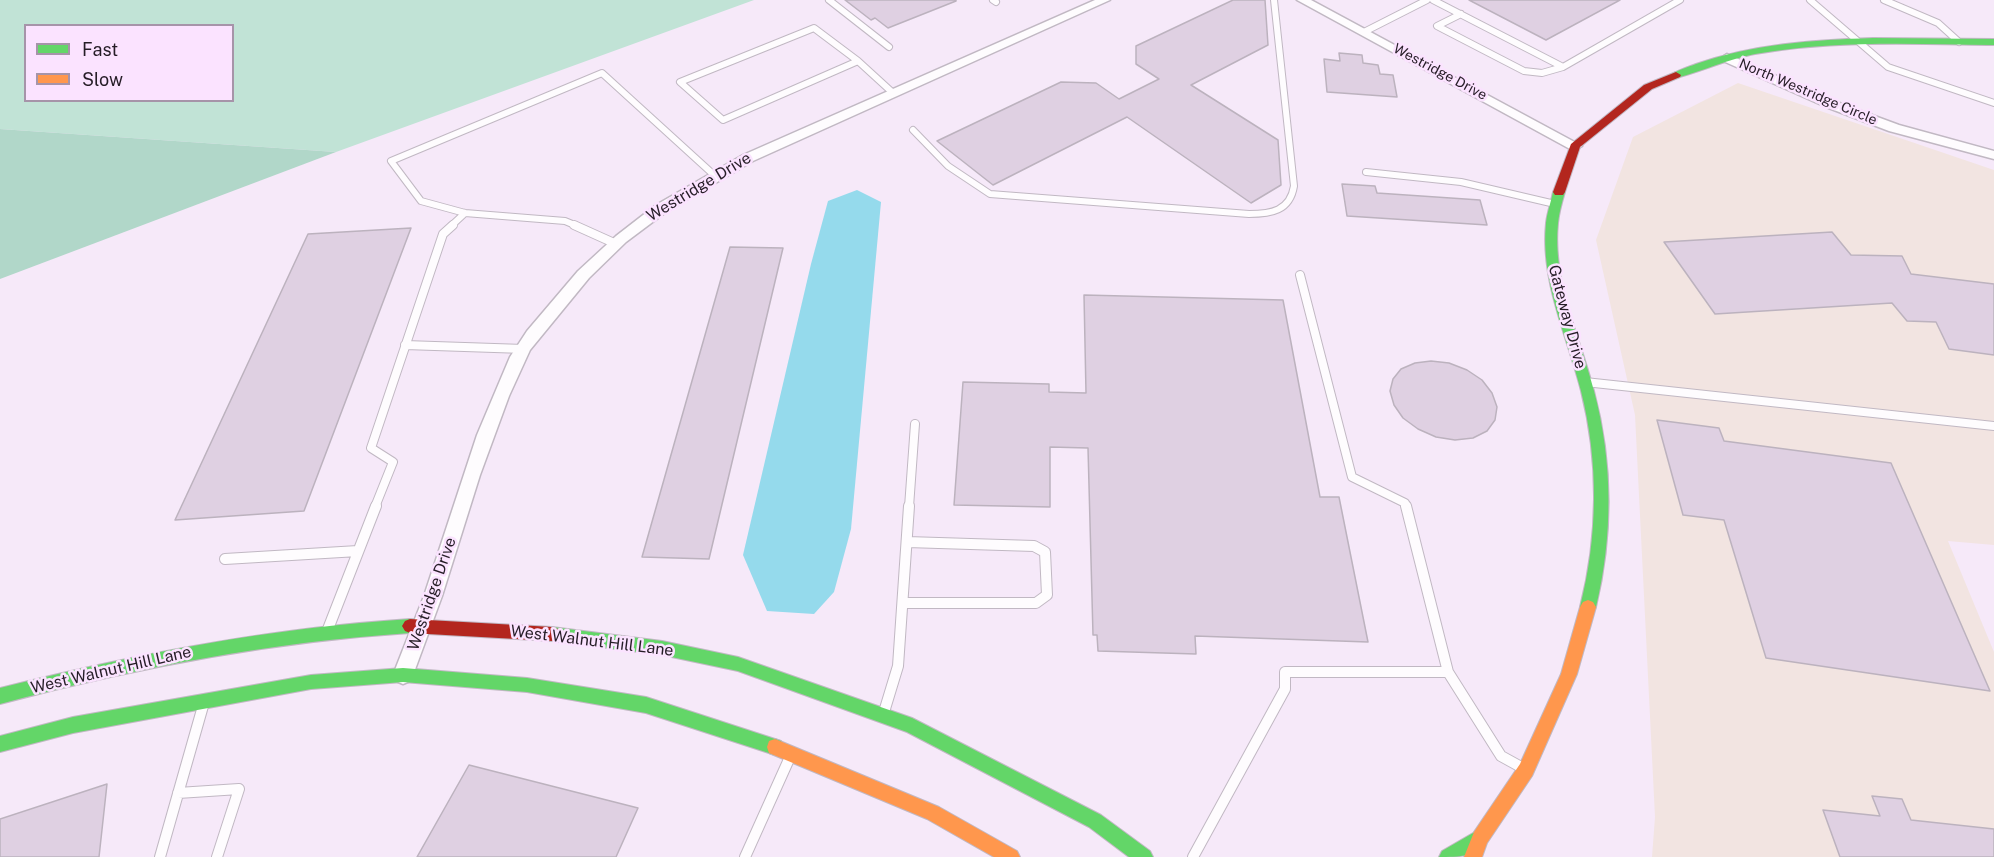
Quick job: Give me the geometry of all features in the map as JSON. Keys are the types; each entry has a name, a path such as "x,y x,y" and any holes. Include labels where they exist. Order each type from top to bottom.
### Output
{"main road":[{"path":"1575,146 1648,87 1685,71 1765,48 1858,41 1994,42"},
{"name":"Gateway Drive","path":"1473,857 1480,838 1526,770 1569,674 1583,633 1599,556 1600,508 1594,420 1550,261 1556,204 1575,146"},
{"name":"West Walnut Hill Lane","path":"0,696 81,674 194,650 327,632 425,625 550,632 662,648 738,664 912,726 966,752 1095,821 1144,857"},
{"path":"0,744 73,725 205,699 311,682 403,675 527,685 646,705 760,741 933,813 1011,857"},
{"name":"Gateway Drive","path":"1448,857 1480,838"}],"street":[{"name":"Westridge Drive","path":"403,675 425,625 488,425 524,349 564,295 614,243 660,206 714,175 782,141 1104,0"},
{"name":"Westridge Drive","path":"1303,0 1575,146"},
{"name":"North Westridge Circle","path":"1726,58 1830,104 1894,128 1994,155"}],"lane":[{"path":"829,0 889,47"},
{"path":"913,130 920,140 972,183 990,194 1249,214 1280,211 1294,196 1294,186 1274,0"},
{"path":"1364,32 1427,0"},
{"path":"1432,0 1563,67"},
{"path":"1461,14 1437,26 1524,71 1542,73 1563,67 1680,0"},
{"path":"1810,0 1888,67 1994,103"},
{"path":"1884,0 1938,23 1959,42"},
{"path":"858,61 723,120 680,82 814,28 858,61 893,93"},
{"path":"614,243 565,221 465,213 421,201 391,161 602,73 714,175"},
{"path":"1366,172 1457,179 1514,191 1556,204"},
{"path":"327,632 393,462 371,448 443,234 465,213"},
{"path":"1300,275 1352,477 1405,503 1449,672 1501,756 1526,770"},
{"path":"405,345 524,349"},
{"path":"1584,382 1994,426"},
{"path":"883,716 898,666 915,424"},
{"path":"903,603 1036,603 1047,595 1045,552 1034,546 906,542"},
{"path":"225,559 358,551"},
{"path":"1193,857 1285,689 1285,672 1449,672"},
{"path":"160,857 205,699"},
{"path":"745,857 792,754"},
{"path":"178,793 239,789 217,857"}],"shaded area":[{"path":"1738,83 1994,170 1994,545 1948,541 1994,652 1994,857 1652,857 1655,817 1635,415 1596,240 1633,137"}],"green space":[{"path":"0,0 754,0 336,152 0,129"},
{"path":"0,129 336,152 0,279"}],"water":[{"path":"857,190 881,202 851,529 834,592 814,614 767,611 743,555 811,264 828,201"}],"building":[{"path":"845,0 956,1 888,28 875,18 871,20"},
{"path":"1233,0 1265,0 1268,45 1191,85 1278,140 1281,185 1251,203 1127,117 993,185 937,141 1061,82 1096,83 1119,99 1159,79 1136,64 1136,46"},
{"path":"1469,0 1620,0 1546,40"},
{"path":"1339,53 1362,55 1363,63 1378,65 1380,74 1393,75 1397,97 1327,92 1324,59 1340,61"},
{"path":"1342,184 1375,186 1377,193 1480,200 1487,225 1347,216"},
{"path":"411,228 304,511 175,520 308,234"},
{"path":"1832,232 1851,255 1902,256 1911,274 1994,284 1994,355 1949,349 1936,322 1907,321 1892,303 1715,314 1664,242"},
{"path":"730,247 783,248 709,559 642,557"},
{"path":"1084,295 1283,300 1320,497 1339,497 1368,642 1195,636 1196,654 1098,651 1097,635 1093,635 1088,448 1050,447 1050,507 954,505 963,382 1049,384 1049,392 1086,393"},
{"path":"1431,361 1449,363 1467,370 1482,380 1492,393 1497,407 1495,420 1487,431 1473,438 1455,440 1436,437 1418,429 1403,418 1394,405 1390,391 1393,379 1401,369 1415,363"},
{"path":"1657,420 1719,428 1724,441 1891,463 1990,691 1766,658 1724,520 1683,515"},
{"path":"469,765 638,808 616,857 417,857"},
{"path":"107,784 99,857 0,857 0,819"},
{"path":"1872,796 1902,799 1911,820 1994,829 1994,857 1840,857 1823,810 1880,816"}],"traffic: fast":[{"path":"1676,75 1714,61 1793,46 1873,41 1994,42"},
{"path":"1559,192 1552,222 1551,251 1555,279 1588,393 1600,472 1601,542 1588,607"},
{"path":"0,696 101,671 255,641 306,634 410,626"},
{"path":"552,634 662,648 738,664 912,726 1095,821 1144,857"},
{"path":"0,744 73,725 311,682 403,675 527,685 646,705 775,747"},
{"path":"1448,857 1480,838"}],"traffic: slow":[{"path":"1473,857 1480,838 1526,770 1569,674 1588,607"},
{"path":"775,747 933,813 1011,857"}],"traffic: jam":[{"path":"1559,192 1575,146 1648,87 1676,75"},
{"path":"410,626 552,634"}]}
